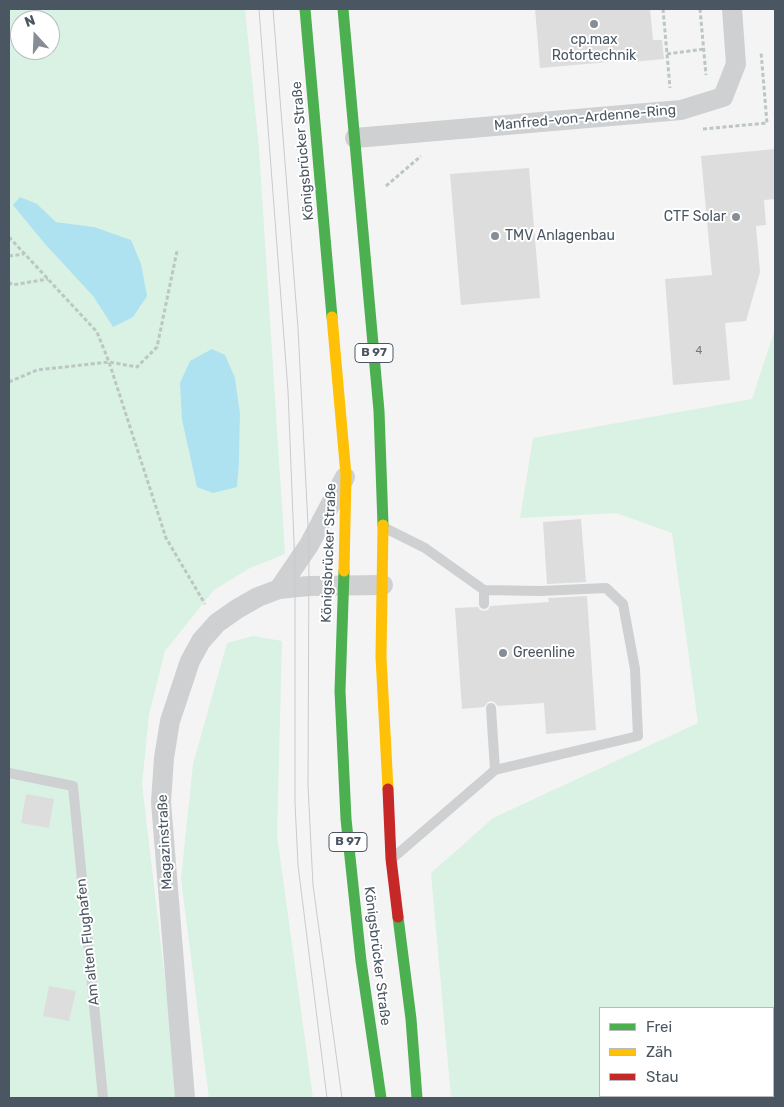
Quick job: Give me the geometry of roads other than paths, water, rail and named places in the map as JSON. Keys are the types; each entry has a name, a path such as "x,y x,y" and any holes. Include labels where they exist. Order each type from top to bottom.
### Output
{"main road":[{"name":"Königsbrücker Straße","path":"305,9 346,475 340,691 346,819 361,961 381,1098"},
{"name":"Königsbrücker Straße","path":"344,9 379,410 384,585 381,657 391,859 411,1019 417,1098"}],"street":[{"name":"Manfred-von-Ardenne-Ring","path":"354,138 673,111 724,97 736,64 732,9"},
{"path":"279,589 309,545 346,475"},
{"name":"Magazinstraße","path":"185,1098 161,802 163,767 170,721 190,661 201,641 217,623 244,605 279,589 310,586 384,585"}],"lane":[{"path":"383,527 425,548 484,590 541,591 606,588 623,604 635,669 638,736 495,770 391,859"},
{"path":"484,590 484,604"},
{"path":"491,708 495,770"},
{"name":"Am alten Flughafen","path":"9,773 73,786 103,1098"}],"water":[{"path":"20,197 37,204 56,222 94,227 131,240 141,264 147,296 133,317 113,327 93,296 45,244 13,205"},
{"path":"212,349 225,355 235,378 240,413 237,487 213,493 197,487 182,420 180,383 190,361"}],"tram line":[{"path":"259,9 288,391 295,567 295,803 298,865 327,1098"},
{"path":"273,9 298,328 309,545 308,785 313,885 342,1098"}],"place":[{"name":"cp.max Rotortechnik","path":"594,24"},
{"name":"CTF Solar","path":"736,217"},
{"name":"TMV Anlagenbau","path":"495,236"},
{"name":"Greenline","path":"503,653"}]}
